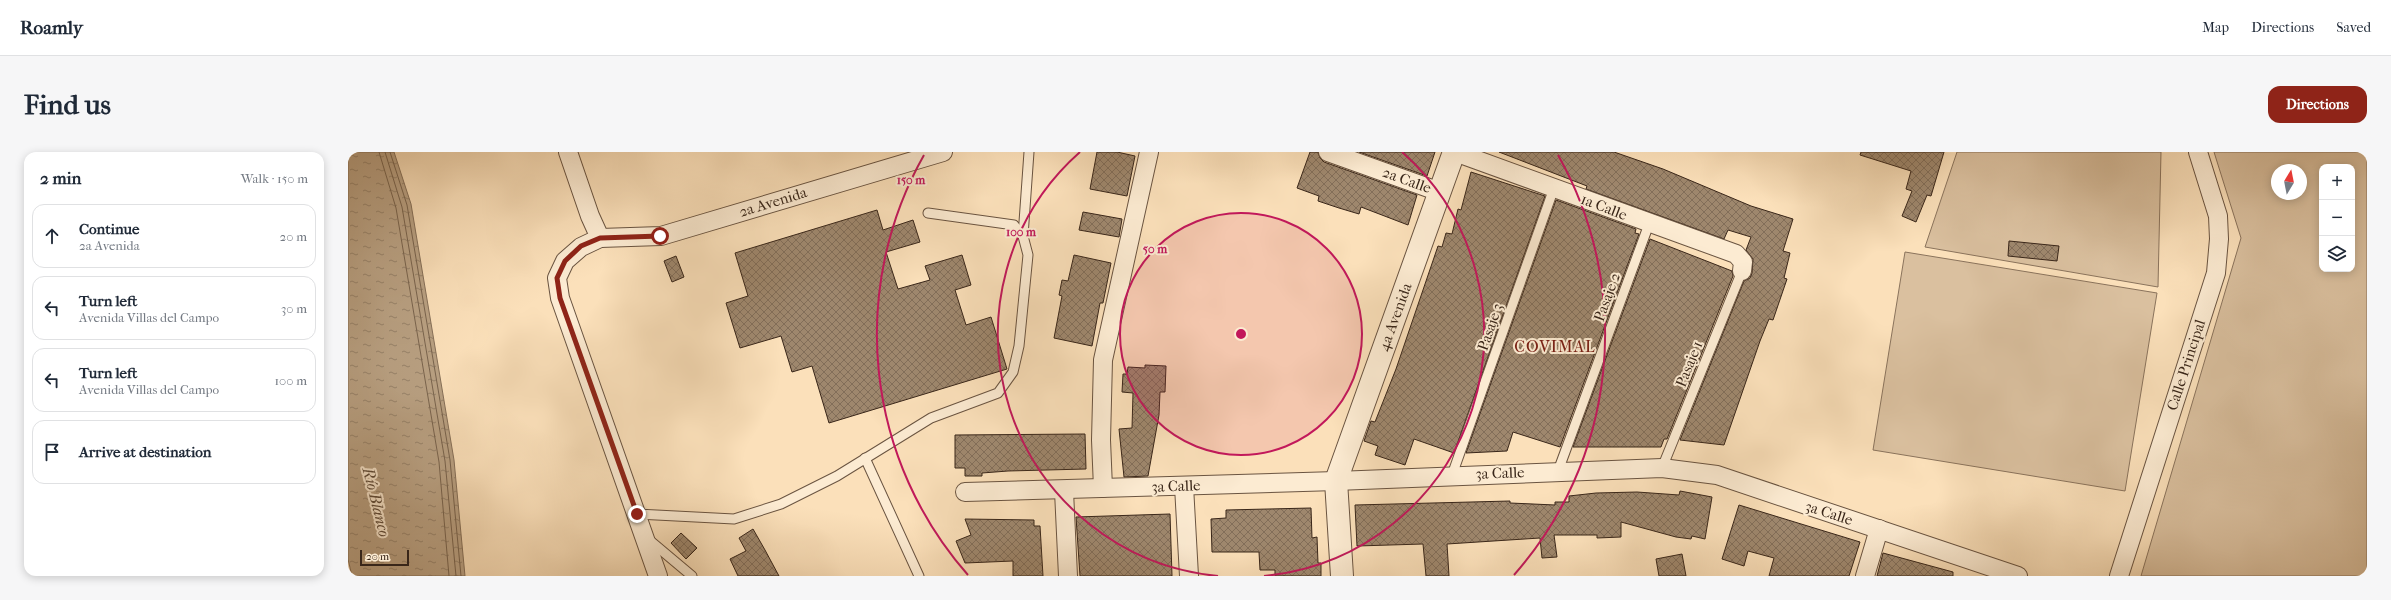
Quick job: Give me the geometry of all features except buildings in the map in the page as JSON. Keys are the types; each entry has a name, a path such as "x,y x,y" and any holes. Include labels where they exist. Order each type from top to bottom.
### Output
{"street":[{"path":"568,152 590,216 600,238 581,246 565,261 557,278 560,298 658,576"},
{"name":"2a Avenida","path":"600,238 660,236 943,152"},
{"path":"1103,488 1101,440 1104,360 1149,152"},
{"name":"2a Calle","path":"1328,152 1440,192"},
{"name":"4a Avenida","path":"1336,481 1454,152"},
{"name":"1a Calle","path":"1454,152 1649,224 1736,254 1743,262 1742,271"},
{"name":"Calle Principal","path":"2119,576 2216,273 2219,238 2218,216 2198,152"},
{"name":"3a Calle","path":"965,492 1064,491 1103,488 1336,481 1558,470 1662,468 1716,475 2018,576"},
{"path":"1336,481 1342,576"},
{"path":"1184,486 1189,576"},
{"path":"1064,491 1068,576"},
{"path":"1865,576 1879,529"}],"lane":[{"path":"637,514 734,520 781,504 837,476 931,418 998,393 1013,372 1019,346 1028,255 1024,236 1028,152"},
{"name":"Pasaje 3","path":"1452,475 1554,188"},
{"path":"928,213 1014,225 1024,236"},
{"name":"Pasaje 2","path":"1558,470 1649,224"},
{"name":"Pasaje 1","path":"1662,468 1742,271"},
{"path":"864,458 918,576"},
{"path":"644,536 692,576"}],"shaded area":[{"path":"1957,152 2161,152 2158,287 1925,247"},
{"path":"2214,152 2367,152 2367,576 2141,576 2241,238"},
{"path":"1905,252 2157,293 2125,491 1873,450"}],"water":[{"name":"Río Blanco","path":"348,152 394,152 411,204 454,460 465,576 352,576 348,559"}],"district":[{"name":"COVIMAL","path":"1555,346"}],"route":[{"path":"637,514 560,298 557,278 565,261 581,246 600,238 660,236"}]}
